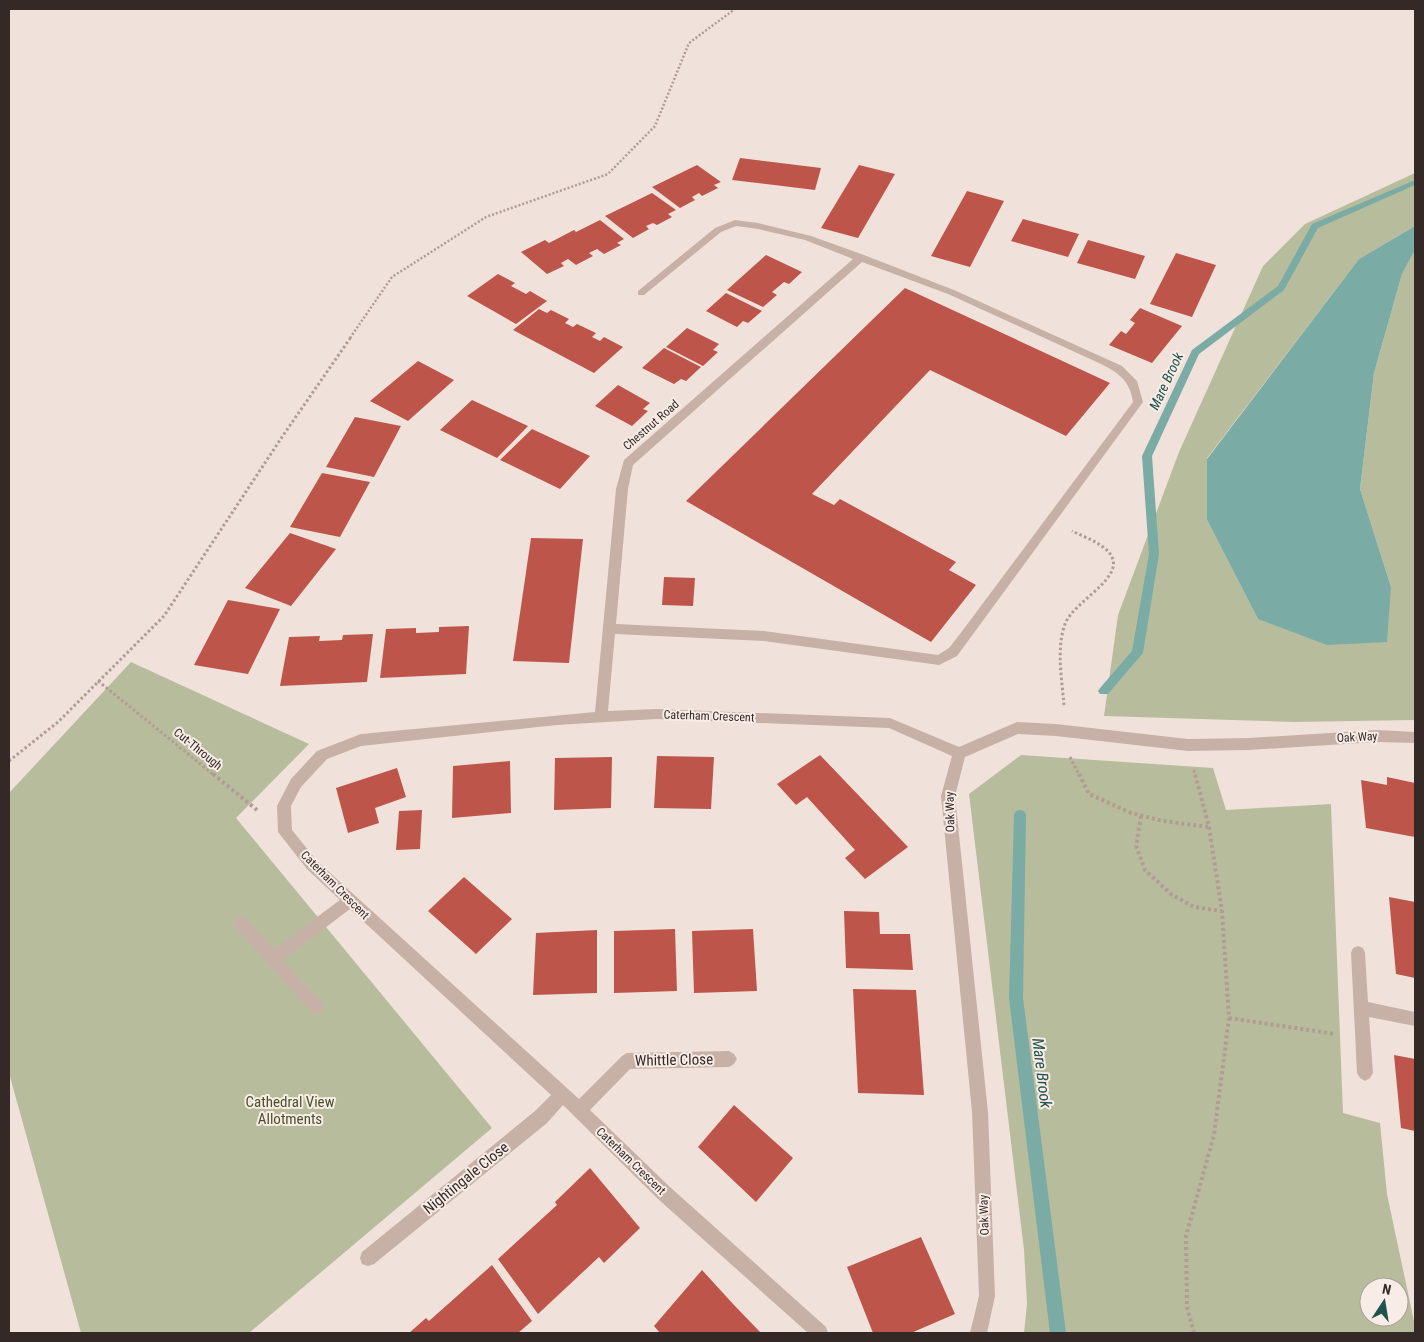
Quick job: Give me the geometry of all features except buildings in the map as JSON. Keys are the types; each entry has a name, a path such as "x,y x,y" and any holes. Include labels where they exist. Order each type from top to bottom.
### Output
{"street":[{"path":"609,629 764,636 939,660 953,652 1138,402 1137,389 1131,378 1122,370 950,292 808,238 758,226 735,223 718,230 641,293"},
{"name":"Chestnut Road","path":"601,717 622,489 628,463 861,257"},
{"name":"Caterham Crescent","path":"820,1333 664,1193 579,1110 312,865 285,832 284,806 296,783 322,755 345,746 371,739 557,720 656,714 890,723 959,753"},
{"name":"Oak Way","path":"979,1333 987,1296 980,1112 948,796 959,753 1017,728 1188,745 1249,744 1377,736 1415,737"},
{"path":"273,959 350,901"},
{"path":"241,922 316,1007"},
{"path":"1358,953 1365,1072"},
{"path":"1361,1008 1415,1018"},
{"name":"Whittle Close","path":"579,1110 627,1060 729,1059"},
{"name":"Nightingale Close","path":"368,1258 541,1117 562,1095"}],"path":[{"path":"9,761 58,722 164,616 282,437 392,277 486,217 608,174 655,126 690,43 735,9"},
{"path":"1051,521 1101,546 1111,555 1114,566 1100,587 1084,598 1064,628 1061,731 1089,794 1141,816 1209,827"},
{"name":"Cut-Through","path":"98,681 285,832"},
{"path":"1188,745 1209,827 1222,911 1229,1018 1214,1136 1186,1236 1187,1307 1194,1333"},
{"path":"1141,816 1136,846 1144,870 1171,894 1194,907 1222,911"},
{"path":"1229,1018 1363,1039"}],"green space":[{"path":"1415,173 1415,226 1359,259 1207,458 1207,520 1258,619 1391,587 1360,489 1374,373 1402,274 1415,250 1415,720 1293,722 1104,716 1118,615 1179,452 1263,266 1305,224"},
{"name":"Cathedral View Allotments","path":"131,662 309,744 236,818 492,1128 249,1333 81,1333 9,1073 9,793"},
{"path":"1021,755 1213,768 1226,810 1331,804 1343,1113 1380,1123 1387,1194 1405,1277 1359,1277 1359,1327 1409,1327 1409,1298 1415,1333 1024,1333 1027,1304 1024,1250 969,794"}],"water":[{"path":"1415,226 1415,250 1402,274 1374,373 1360,489 1391,587 1387,642 1327,645 1258,619 1207,520 1207,459 1359,259"}],"waterway":[{"name":"Mare Brook","path":"1104,691 1137,653 1154,554 1147,456 1195,352 1281,288 1315,226 1415,182"},
{"name":"Mare Brook","path":"1020,815 1016,998 1058,1333"}]}
